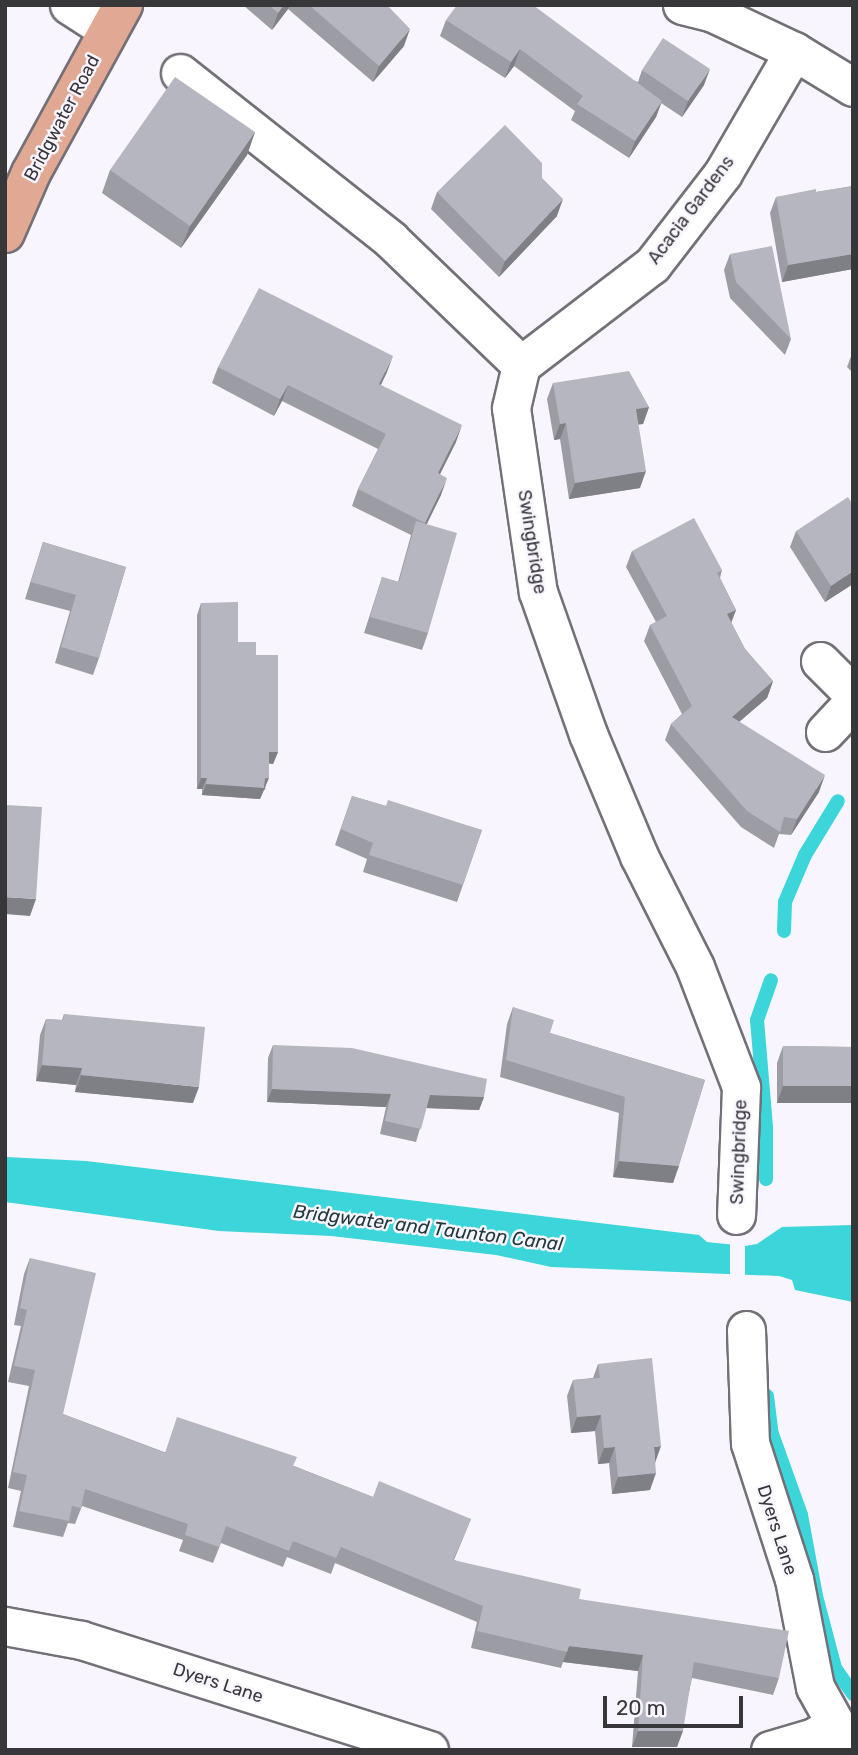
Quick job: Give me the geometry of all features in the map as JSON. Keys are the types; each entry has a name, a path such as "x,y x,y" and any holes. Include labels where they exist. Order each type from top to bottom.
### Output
{"main road":[{"name":"Bridgwater Road","path":"5,233 31,173 116,17"}],"street":[{"path":"69,5 116,17"},
{"path":"682,5 711,12 794,51 853,87"},
{"name":"Acacia Gardens","path":"521,365 652,265 723,173 794,51"},
{"path":"180,73 390,239 521,365"},
{"name":"Swingbridge","path":"521,365 511,408 538,592 588,734 639,856 695,967 741,1087 736,1214"},
{"path":"820,660 853,694"},
{"path":"825,732 853,702"},
{"name":"Dyers Lane","path":"746,1330 750,1443 794,1579 815,1687 842,1737 814,1737 770,1750"},
{"name":"Dyers Lane","path":"5,1626 81,1640 429,1750"}],"water":[{"name":"Bridgwater and Taunton Canal","path":"6,1157 86,1161 699,1235 707,1242 745,1246 757,1244 782,1227 853,1225 853,1302 795,1290 792,1280 779,1276 551,1267 496,1255 331,1236 219,1231 5,1202"}],"pier":[{"path":"730,1241 745,1243 745,1279 730,1279"}],"building":[{"path":"269,5 284,5 278,13"},
{"path":"309,5 387,5 410,29 379,66"},
{"path":"457,5 533,5 662,101 635,141 577,104 583,96 520,49 511,62 446,20"},
{"path":"663,38 710,69 688,101 642,70"},
{"path":"175,77 255,132 190,226 110,170"},
{"path":"505,125 542,163 542,178 563,199 505,261 437,192"},
{"path":"853,186 853,254 788,265 776,197 816,189 816,192"},
{"path":"772,246 791,339 736,282 730,254"},
{"path":"259,288 393,356 379,384 462,425 438,473 447,478 425,523 358,489 386,434 288,385 280,399 218,367"},
{"path":"629,371 649,407 636,409 646,471 575,483 566,423 560,424 553,383"},
{"path":"848,497 853,505 853,571 831,586 796,531"},
{"path":"694,518 722,570 717,573 736,610 727,614 745,649 773,681 732,717 825,775 797,819 784,817 780,832 747,811 671,724 692,706 650,625 667,616 632,551"},
{"path":"416,521 457,533 428,633 370,617 382,577 399,582"},
{"path":"43,542 126,567 99,658 61,647 76,595 31,582"},
{"path":"238,602 238,642 256,642 256,655 278,655 278,752 269,752 269,778 265,778 264,788 206,784 207,778 201,778 201,603"},
{"path":"352,796 386,806 388,800 482,830 463,885 369,855 373,843 341,829"},
{"path":"5,805 42,807 36,899 5,897"},
{"path":"513,1007 554,1020 550,1033 705,1080 679,1166 619,1161 625,1097 506,1060"},
{"path":"64,1014 205,1027 199,1087 81,1075 82,1068 42,1065 46,1019 63,1020"},
{"path":"273,1045 352,1048 487,1079 484,1097 430,1095 421,1129 385,1121 391,1094 272,1089"},
{"path":"783,1046 853,1047 853,1086 783,1086"},
{"path":"30,1258 96,1273 63,1414 165,1453 177,1417 297,1457 293,1466 373,1497 379,1481 471,1519 453,1560 581,1589 579,1599 789,1631 779,1678 694,1662 683,1731 638,1731 643,1655 569,1646 567,1652 477,1631 483,1606 341,1547 336,1558 293,1541 289,1551 226,1526 219,1547 185,1535 188,1524 85,1489 81,1508 72,1506 69,1521 19,1511 27,1475 13,1472 35,1370 14,1366 27,1310 20,1308"},
{"path":"652,1358 661,1446 654,1447 656,1473 618,1477 615,1447 604,1448 601,1415 577,1417 573,1380 600,1378 598,1364"}],"waterway":[{"path":"784,931 785,902 805,855 838,801"},
{"path":"766,1179 766,1127 757,1020 771,980"},
{"path":"767,1396 771,1431 801,1515 816,1596 835,1668 853,1694"}]}
